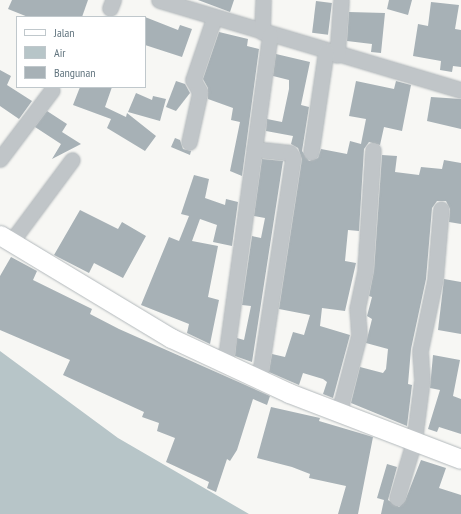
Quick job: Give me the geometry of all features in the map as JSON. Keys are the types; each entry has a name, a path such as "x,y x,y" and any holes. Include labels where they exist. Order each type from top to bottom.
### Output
{"main road":[{"path":"5,238 114,306 225,364 339,412 461,459"}],"street":[{"path":"159,0 331,53 461,90"},
{"path":"225,364 254,149 266,33 263,0"},
{"path":"311,152 342,0"},
{"path":"189,142 200,92 193,80 214,18"},
{"path":"0,159 52,90"},
{"path":"254,149 290,153 293,158 259,379"},
{"path":"339,412 359,335 358,309 366,270 373,150"},
{"path":"5,238 72,160"},
{"path":"397,498 414,441 422,380 420,351 436,273 441,209"}],"water":[{"path":"0,351 118,438 249,514 0,514"}],"building":[{"path":"12,0 88,0 82,16 26,16 8,9"},
{"path":"198,0 234,0 230,12"},
{"path":"389,0 412,0 408,15 387,9"},
{"path":"316,1 332,3 328,35 312,33"},
{"path":"431,2 459,5 455,29 461,30 461,67 453,66 452,72 440,70 441,61 413,56 418,24 428,26"},
{"path":"349,12 385,13 381,53 371,52 372,44 347,41"},
{"path":"146,17 178,30 180,25 192,29 182,57 146,45"},
{"path":"219,32 248,39 247,46 259,49 242,176 230,171 240,122 231,120 233,108 208,99 208,88 203,79"},
{"path":"276,54 310,62 301,105 309,107 302,151 309,161 318,158 321,149 347,154 350,141 361,144 366,119 349,116 356,81 394,89 396,81 411,85 402,131 384,127 380,145 369,142 364,149 359,231 348,230 345,261 356,263 345,311 322,308 320,326 350,335 333,398 323,394 327,382 323,379 303,373 299,385 269,372 272,354 285,357 293,332 304,335 310,315 279,309 302,159 298,148 291,144 293,136 266,131 267,119 282,122 289,89 289,80 273,76"},
{"path":"0,70 11,76 7,85 32,101 19,119 0,106"},
{"path":"176,81 185,84 190,93 176,111 166,107"},
{"path":"80,88 112,88 105,107 126,117 127,113 156,136 145,151 107,128 111,119 73,105"},
{"path":"136,93 152,100 153,96 166,99 160,121 128,112"},
{"path":"431,97 461,99 461,129 427,121"},
{"path":"47,111 67,124 62,132 81,144 52,159 61,144 35,127"},
{"path":"175,138 180,140 183,149 191,151 190,155 171,147"},
{"path":"382,155 397,156 395,172 419,175 421,167 442,169 444,160 461,163 461,224 449,222 450,209 446,201 437,201 432,208 426,279 411,349 408,384 412,385 407,426 351,403 360,367 383,373 386,369 388,349 366,343 372,319 367,316 372,297 369,296 374,271"},
{"path":"262,159 283,161 252,362 235,356 237,338 244,340 251,306 242,305 252,236 261,238 265,218 254,216"},
{"path":"194,175 209,179 205,198 225,205 226,199 238,202 232,246 213,242 217,225 200,219 192,241 218,246 208,297 219,300 210,344 187,333 189,324 141,305 169,237 179,241 189,216 181,214"},
{"path":"80,210 118,229 122,222 146,236 123,278 94,263 89,273 54,255"},
{"path":"11,257 37,271 33,280 92,309 90,314 119,329 270,396 267,405 253,399 237,450 230,461 227,459 216,492 207,488 209,482 166,462 175,438 157,431 159,423 142,417 144,412 63,375 70,360 0,330 0,276"},
{"path":"444,279 461,282 461,334 438,330"},
{"path":"433,355 460,360 453,396 461,399 461,434 439,427 437,432 428,429 440,390 430,388"},
{"path":"271,407 320,418 319,421 373,437 358,514 338,514 346,486 309,478 310,474 292,467 257,458"},
{"path":"421,460 446,468 439,488 461,495 461,514 381,514 384,500 377,498 387,464 397,467 388,500 399,507 405,501"}]}
